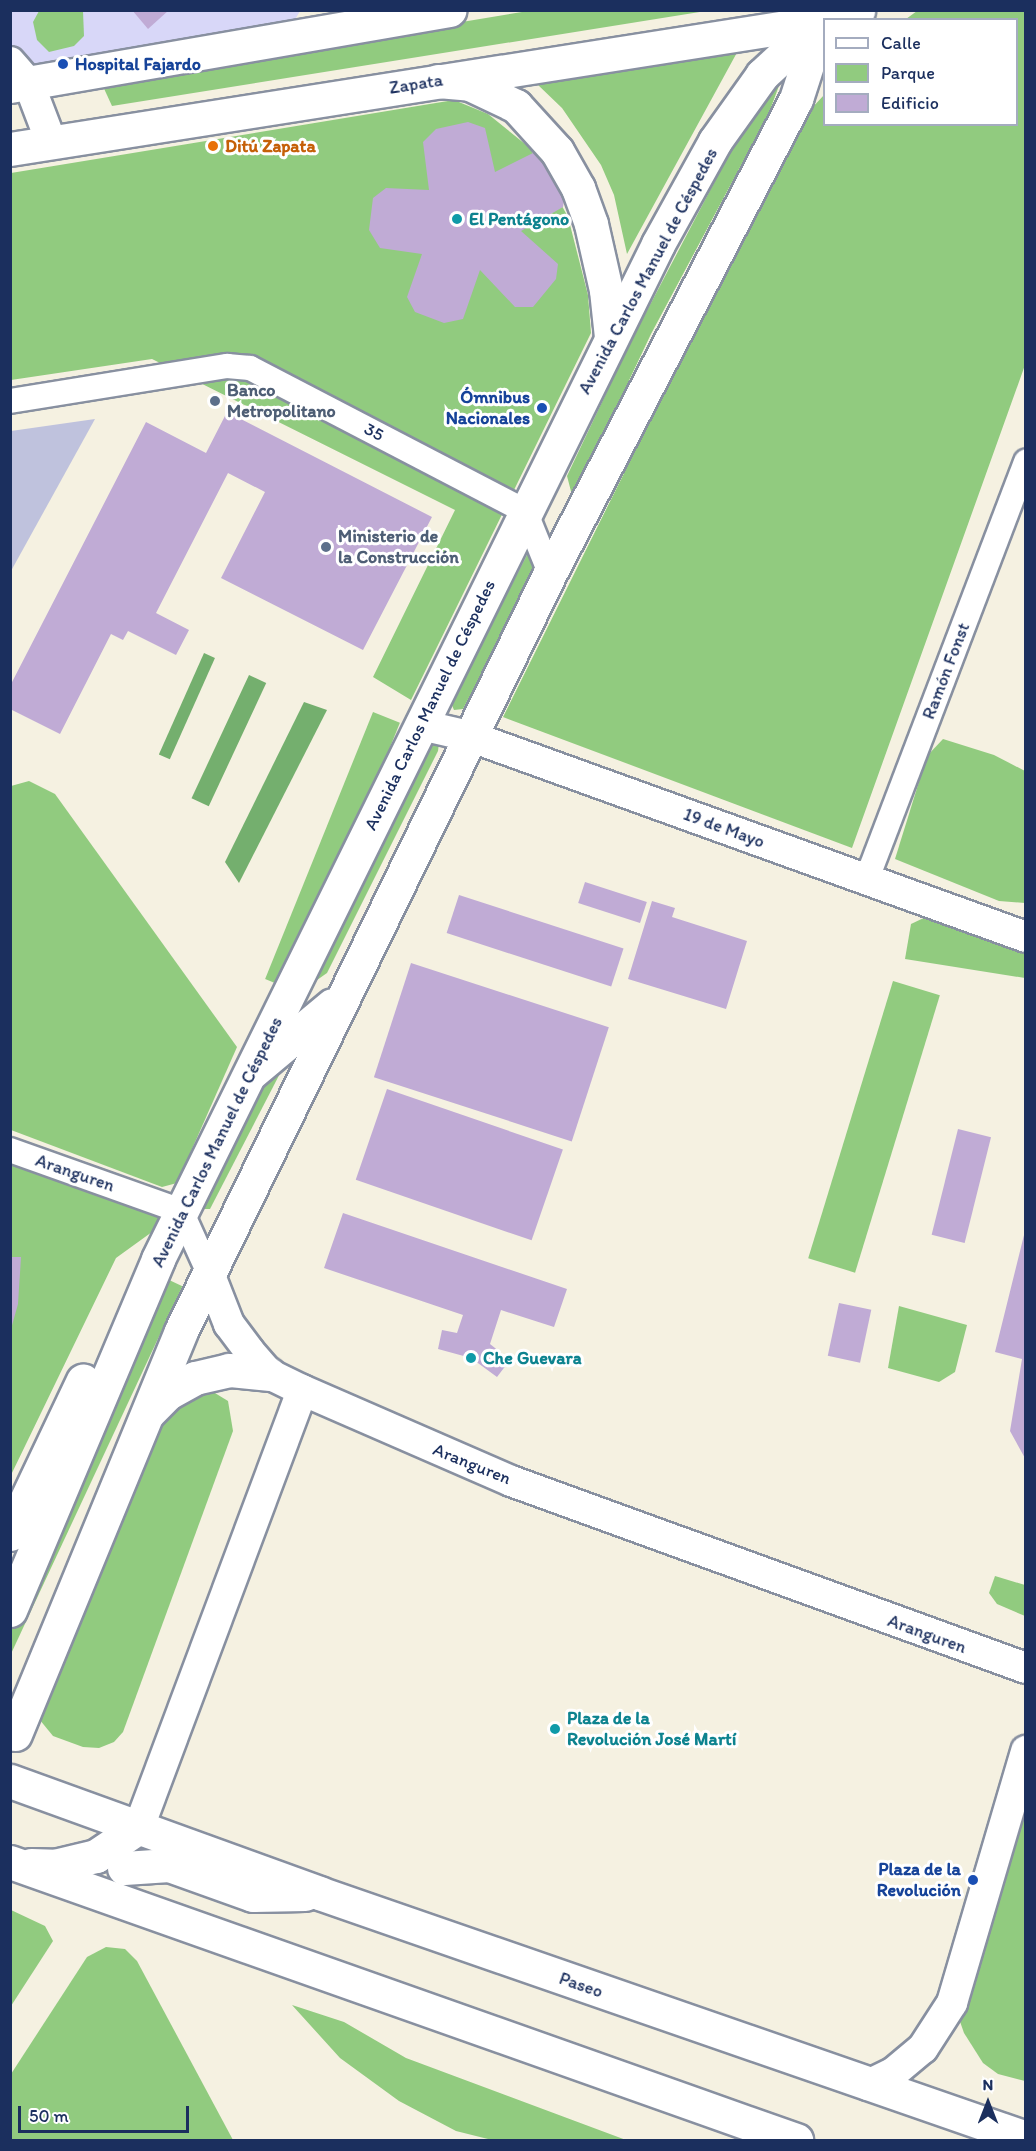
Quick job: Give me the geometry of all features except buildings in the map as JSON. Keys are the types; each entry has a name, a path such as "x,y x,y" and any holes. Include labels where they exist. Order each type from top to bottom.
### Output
{"main road":[{"path":"17,77 449,10"},
{"name":"Zapata","path":"827,18 858,10"},
{"name":"Zapata","path":"10,148 50,139 438,81 823,19"},
{"name":"Avenida Carlos Manuel de Céspedes","path":"10,1610 158,1259 252,1072 611,337 715,141 762,75 823,22"},
{"path":"15,1734 145,1416 209,1273 550,573 796,99 823,28"},
{"path":"438,81 470,84 516,106 557,152 578,188 591,224 606,290 611,337"},
{"path":"252,1072 342,996"},
{"path":"10,1534 104,1335 158,1259"},
{"path":"145,1416 168,1393 195,1378 229,1370 269,1374"},
{"path":"10,1781 139,1827"},
{"path":"14,1863 54,1866 78,1862 111,1848 139,1827"},
{"path":"107,1898 124,1868 139,1827"},
{"name":"Paseo","path":"139,1827 319,1893 958,2117 1026,2138"},
{"path":"14,1863 107,1898 796,2140"},
{"path":"124,1868 169,1865 253,1895 319,1893"},
{"path":"958,2117 991,2140"}],"street":[{"path":"17,77 50,139"},
{"name":"35","path":"10,401 227,366 250,368 525,511"},
{"name":"Ramón Fonst","path":"866,881 1026,462"},
{"path":"525,511 550,573"},
{"name":"19 de Mayo","path":"421,724 469,736 1026,937"},
{"name":"Aranguren","path":"10,1150 181,1211 230,1324 269,1374 511,1481 1026,1668"},
{"path":"139,1827 302,1390"},
{"path":"868,2085 894,2073 922,2048 952,2003 1026,1751"}],"shaded area":[{"path":"10,11 300,11 285,37 29,84 11,62"},
{"path":"95,419 11,571 11,431"}],"green space":[{"path":"39,11 83,11 84,36 74,46 49,52 37,40 33,22"},
{"path":"528,11 706,11 112,106 101,82"},
{"path":"917,11 1025,11 1025,365 852,848 503,717 798,123 823,96 823,126 1018,126 1018,18 907,18"},
{"path":"740,47 627,254 614,195 601,165 562,108 537,84"},
{"path":"784,72 769,113 651,334 573,499 567,476 630,343 737,139"},
{"path":"454,100 488,114 530,148 568,217 588,295 591,333 411,700 373,677 455,510 152,359 11,380 11,173"},
{"path":"528,553 534,573 463,709 454,710 451,703"},
{"path":"204,653 215,658 170,759 159,754"},
{"path":"249,675 266,683 209,806 192,798"},
{"path":"304,702 327,710 239,883 225,862"},
{"path":"373,712 400,723 292,990 265,979"},
{"path":"943,739 994,755 1025,771 1025,903 999,901 895,859 927,756"},
{"path":"435,740 439,743 438,751 327,973 307,987 427,743"},
{"path":"29,781 55,794 237,1047 177,1183 162,1187 11,1130 11,786"},
{"path":"930,915 1025,949 1025,978 905,959 911,924"},
{"path":"893,981 940,995 855,1273 808,1258"},
{"path":"289,1056 210,1209 204,1209 203,1197 265,1078"},
{"path":"11,1150 181,1211 116,1258 11,1475"},
{"path":"167,1279 182,1286 10,1656 10,1616"},
{"path":"899,1306 967,1325 955,1372 939,1382 888,1368"},
{"path":"210,1390 228,1401 233,1431 123,1732 114,1742 99,1748 83,1747 53,1736 35,1714 137,1456 173,1403"},
{"path":"995,1576 1025,1585 1025,1616 997,1604 989,1593"},
{"path":"1025,1772 1025,2081 998,2074 983,2063 964,2033 957,2013"},
{"path":"11,1910 45,1926 53,1941 11,2006"},
{"path":"106,1947 125,1949 137,1961 233,2140 11,2140 11,2074 87,1957"},
{"path":"292,2005 344,2022 406,2058 626,2140 492,2140 456,2131 399,2101 340,2058"}],"place":[{"name":"Hospital Fajardo","path":"63,64"},
{"name":"Ditú Zapata","path":"213,146"},
{"name":"El Pentágono","path":"457,219"},
{"name":"Banco Metropolitano","path":"215,401"},
{"name":"Ómnibus Nacionales","path":"542,408"},
{"name":"Ministerio de la Construcción","path":"326,547"},
{"name":"Che Guevara","path":"471,1358"},
{"name":"Plaza de la Revolución José Martí","path":"555,1729"},
{"name":"Plaza de la Revolución","path":"973,1880"}]}
